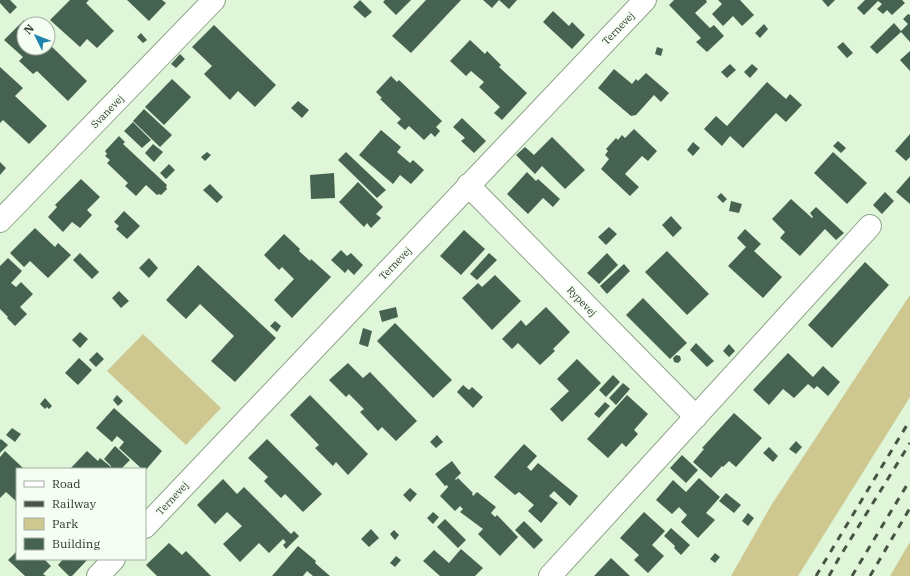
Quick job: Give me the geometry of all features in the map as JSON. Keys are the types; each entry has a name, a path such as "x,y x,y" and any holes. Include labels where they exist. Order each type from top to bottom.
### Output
{"street":[{"name":"Svanevej","path":"0,222 214,0"},
{"name":"Ternevej","path":"146,526 645,0"},
{"name":"Rypevej","path":"468,185 696,417"},
{"path":"550,576 870,226"},
{"path":"98,576 113,560"}],"green space":[{"path":"910,295 910,397 798,576 731,576 772,504"},
{"path":"143,334 221,408 186,445 107,371"},
{"path":"910,542 910,576 890,576"}],"building":[{"path":"0,0 10,0 17,7 10,14 0,3"},
{"path":"70,0 89,0 86,3 114,31 97,48 87,39 80,47 56,25 56,16 54,16"},
{"path":"127,0 162,0 166,3 149,21"},
{"path":"360,0 372,12 365,18 353,7"},
{"path":"385,0 411,0 396,15 383,2"},
{"path":"426,0 461,0 411,53 392,36"},
{"path":"483,0 499,0 492,8"},
{"path":"499,0 517,0 509,9"},
{"path":"674,0 706,0 707,2 695,13 710,28 714,25 724,36 707,52 696,42 701,38 669,5"},
{"path":"718,0 740,0 754,15 742,26 733,16 723,26 712,14 722,4"},
{"path":"822,0 835,0 828,7"},
{"path":"865,0 902,0 905,3 892,15 887,10 883,14 877,9 882,4 878,1 864,15 857,8"},
{"path":"553,11 569,26 572,22 585,35 572,49 543,22"},
{"path":"908,14 910,15 910,42 901,32 877,54 870,47 894,23 901,31 908,24 903,19"},
{"path":"764,24 768,29 760,38 755,33"},
{"path":"214,25 276,85 255,107 238,91 230,100 204,74 212,66 192,47"},
{"path":"16,28 16,51 4,40"},
{"path":"141,33 147,40 143,43 137,37"},
{"path":"470,40 485,54 487,51 501,65 499,67 527,93 502,120 494,113 500,107 479,87 484,82 471,71 466,76 450,61"},
{"path":"843,42 853,53 847,58 837,47"},
{"path":"657,47 663,49 661,56 655,54"},
{"path":"56,51 87,81 68,101 37,71 33,74 19,61 23,57 22,56 56,56"},
{"path":"910,51 910,71 900,60"},
{"path":"180,54 185,59 176,68 171,64"},
{"path":"730,64 736,70 727,78 721,72"},
{"path":"752,64 758,69 750,78 744,72"},
{"path":"0,67 23,88 15,96 47,126 29,144 3,120 0,123"},
{"path":"614,69 632,84 636,79 638,81 646,73 669,93 661,102 654,95 636,115 631,116 598,88"},
{"path":"391,76 397,82 399,80 442,121 436,127 440,131 435,137 431,133 424,140 409,126 405,130 397,123 401,119 380,99 382,98 376,92"},
{"path":"172,79 191,97 164,125 145,107"},
{"path":"767,82 786,99 790,94 802,105 786,122 776,113 743,148 730,136 722,146 704,129 716,116 727,126"},
{"path":"298,101 309,110 302,118 291,108"},
{"path":"144,109 172,135 160,147 133,121"},
{"path":"462,118 486,141 474,153 461,141 465,138 453,127"},
{"path":"133,122 151,140 142,148 124,131"},
{"path":"634,129 657,151 648,161 642,156 625,174 639,187 630,196 601,169 609,159 605,155 608,151 606,149 616,138 618,140 622,135 625,138"},
{"path":"381,130 401,147 397,152 410,163 413,160 424,170 411,184 400,175 393,184 359,155"},
{"path":"910,134 910,157 906,161 895,151"},
{"path":"119,136 125,142 123,144 167,185 167,189 161,195 157,195 146,185 136,196 125,186 128,183 107,163 110,160 105,156 107,154 105,151"},
{"path":"552,137 585,170 565,189 542,166 535,174 516,155 525,147 534,155"},
{"path":"838,141 846,148 841,153 833,146"},
{"path":"693,142 700,148 693,156 687,150"},
{"path":"153,144 163,152 154,162 145,153"},
{"path":"207,152 211,155 205,161 201,157"},
{"path":"346,152 386,190 377,198 338,160"},
{"path":"833,152 867,183 847,204 814,173"},
{"path":"0,162 6,168 0,175"},
{"path":"169,164 175,170 166,179 160,173"},
{"path":"527,172 536,181 538,179 560,199 553,207 543,198 528,214 507,194"},
{"path":"334,173 335,198 311,199 310,175"},
{"path":"910,176 910,204 896,192"},
{"path":"81,179 100,197 87,210 92,215 80,228 72,222 63,232 48,217 57,207 55,205"},
{"path":"358,182 383,207 376,214 381,218 371,228 367,223 364,227 339,202"},
{"path":"210,184 223,197 217,203 203,190"},
{"path":"885,192 894,201 882,214 873,205"},
{"path":"721,193 727,199 723,203 717,197"},
{"path":"791,199 812,218 813,217 810,213 816,207 844,233 836,240 825,229 800,256 780,238 785,232 772,219"},
{"path":"731,201 742,204 739,213 729,211"},
{"path":"124,211 140,226 127,239 116,229 119,226 114,222"},
{"path":"671,216 682,228 673,237 662,225"},
{"path":"609,227 617,234 606,245 598,237"},
{"path":"35,228 55,247 58,243 71,255 48,278 30,261 24,267 10,253"},
{"path":"745,229 761,244 754,251 782,277 763,298 728,266 746,247 737,238"},
{"path":"464,230 485,249 461,275 440,256"},
{"path":"284,234 300,249 299,251 310,261 311,259 331,277 292,318 274,300 294,279 282,267 279,270 264,255"},
{"path":"341,250 347,256 351,253 363,265 354,275 348,269 345,273 331,260"},
{"path":"667,251 709,294 687,315 645,272"},
{"path":"80,253 99,272 92,279 73,260"},
{"path":"489,253 497,260 477,280 470,274"},
{"path":"607,253 618,265 599,284 587,273"},
{"path":"8,258 22,271 11,283 16,287 21,282 33,294 20,307 27,314 15,326 0,309 0,266"},
{"path":"149,258 158,268 149,278 139,268"},
{"path":"865,262 889,285 832,348 808,325"},
{"path":"624,264 630,271 607,294 600,286"},
{"path":"198,265 276,338 235,382 211,361 234,336 200,304 186,319 166,300"},
{"path":"495,275 521,301 492,330 462,298 478,283 482,287"},
{"path":"119,291 129,301 121,308 112,298"},
{"path":"643,298 687,343 670,359 626,315"},
{"path":"396,307 398,317 382,322 379,311"},
{"path":"546,307 570,332 553,349 555,351 540,365 518,343 512,349 502,339 521,320 526,326"},
{"path":"275,321 281,326 277,332 270,326"},
{"path":"395,323 452,380 433,398 377,341"},
{"path":"363,328 372,331 368,347 359,344"},
{"path":"80,332 88,339 80,348 72,340"},
{"path":"696,343 714,361 707,367 690,350"},
{"path":"729,344 735,351 729,357 723,351"},
{"path":"97,352 104,359 96,367 89,360"},
{"path":"788,353 813,377 823,366 840,382 828,396 817,386 814,389 808,384 794,398 783,389 769,405 753,390"},
{"path":"676,355 680,356 681,360 678,363 674,362 673,358"},
{"path":"79,358 92,370 78,385 65,373"},
{"path":"577,359 601,383 562,422 550,409 569,391 557,379"},
{"path":"348,363 363,378 370,372 417,421 396,441 382,427 378,431 360,412 364,409 349,394 346,397 329,380"},
{"path":"613,375 620,382 606,397 599,390"},
{"path":"623,383 630,389 616,405 609,398"},
{"path":"463,385 469,390 472,387 483,397 473,408 457,392"},
{"path":"117,395 123,401 118,406 113,400"},
{"path":"310,395 368,454 348,475 336,462 333,466 315,448 319,445 290,415"},
{"path":"627,395 648,414 634,430 638,434 626,447 622,443 608,458 587,439"},
{"path":"45,398 52,406 49,409 47,407 45,409 40,404"},
{"path":"605,402 610,406 599,418 594,414"},
{"path":"114,408 162,451 146,470 146,468 141,468 119,448 124,442 117,436 112,442 96,428"},
{"path":"734,413 762,438 736,467 729,461 711,478 693,462 704,449 702,448"},
{"path":"12,428 21,434 15,442 6,435"},
{"path":"437,435 443,442 436,448 430,442"},
{"path":"1,439 8,445 0,453 0,440"},
{"path":"267,439 322,494 303,512 285,494 281,498 264,481 268,477 248,458"},
{"path":"796,441 802,447 796,454 789,449"},
{"path":"524,444 537,456 527,467 531,471 538,463 578,496 570,506 554,491 549,496 558,503 541,523 528,511 534,505 519,492 515,495 494,477"},
{"path":"115,446 130,460 122,468 71,468 87,451 98,461 100,458 111,467 104,459"},
{"path":"769,447 778,456 773,462 763,453"},
{"path":"5,451 23,468 16,468 16,501 6,492 0,498 0,457"},
{"path":"682,455 698,470 686,483 670,468"},
{"path":"452,461 461,473 455,479 456,480 458,478 473,493 473,496 477,492 496,507 491,513 495,517 497,515 518,537 500,556 478,534 483,529 460,512 463,509 460,506 455,511 440,496 448,487 447,485 445,486 435,474"},
{"path":"699,478 720,497 706,513 715,520 698,538 681,522 687,515 679,507 672,514 656,500 673,480 686,492"},
{"path":"223,479 237,494 244,487 291,534 294,531 299,536 286,549 283,545 286,542 283,539 269,553 259,543 240,562 223,544 242,526 227,512 215,524 197,505"},
{"path":"410,488 417,494 410,502 403,495"},
{"path":"726,493 741,505 734,513 719,501"},
{"path":"433,512 439,517 433,524 427,518"},
{"path":"644,512 665,531 652,545 664,556 648,573 634,560 639,555 620,538"},
{"path":"748,513 754,518 748,526 742,521"},
{"path":"445,519 466,540 458,548 437,527"},
{"path":"524,521 543,540 534,549 515,530"},
{"path":"671,528 690,545 681,555 674,548 675,546 664,536"},
{"path":"371,529 379,538 369,547 361,539"},
{"path":"394,530 399,535 395,540 390,534"},
{"path":"169,543 182,555 186,551 211,576 157,576 146,565"},
{"path":"298,546 316,561 315,563 330,576 313,576 307,571 303,576 272,576"},
{"path":"461,549 483,568 475,576 440,576 423,561 434,550 449,563"},
{"path":"16,552 16,560 45,560 51,566 43,574 46,576 25,576 8,560"},
{"path":"715,553 720,557 715,563 710,559"},
{"path":"396,556 401,560 395,567 390,563"},
{"path":"611,558 630,576 594,576"},
{"path":"62,560 87,560 72,576 69,576 58,565"}],"railway":[{"path":"816,576 910,420"},
{"path":"829,576 910,443"},
{"path":"852,576 910,480"},
{"path":"870,576 910,508"}]}
